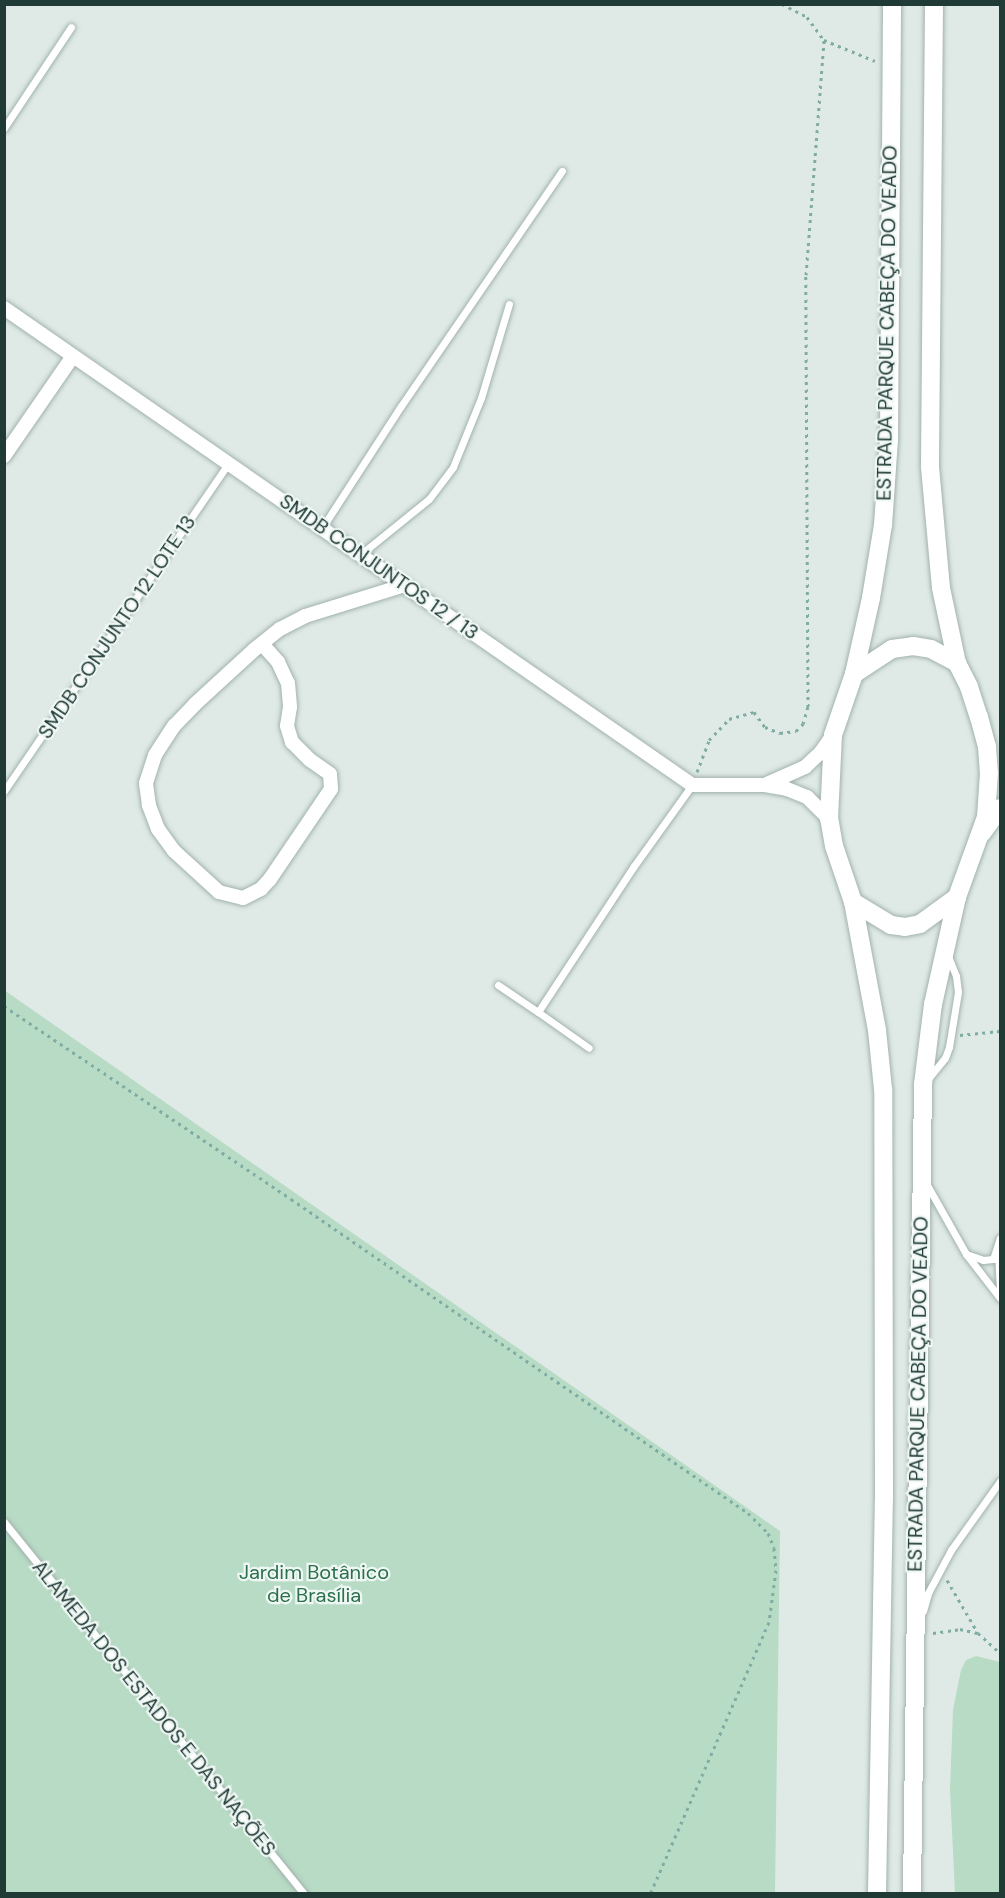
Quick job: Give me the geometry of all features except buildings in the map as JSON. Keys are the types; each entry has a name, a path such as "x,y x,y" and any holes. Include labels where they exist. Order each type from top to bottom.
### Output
{"main road":[{"name":"ESTRADA PARQUE CABEÇA DO VEADO","path":"877,1893 884,1499 883,1099 877,1030 853,902 834,846 829,819 833,735 854,674 871,598 883,525 889,440 892,4"},
{"path":"934,4 930,466 940,576 957,663 969,687 987,746 989,798 981,835"},
{"path":"854,674 892,649 912,646 931,649 957,663"},
{"path":"987,746 1000,767"},
{"path":"981,835 1000,808"},
{"name":"ESTRADA PARQUE CABEÇA DO VEADO","path":"912,1893 923,1084 933,1004 945,948 957,897 981,835"},
{"path":"853,902 891,925 906,927 927,920 957,897"}],"street":[{"name":"SMDB CONJUNTOS 12 / 13","path":"4,308 692,785"},
{"path":"4,456 73,356"},
{"path":"262,644 278,662 288,682 290,707 287,726 292,742 310,760 330,774 331,789 270,879 261,889 243,898 219,892 174,851 158,829 149,805 146,783 155,755 174,726 262,644 280,629 305,616 405,585"},
{"path":"765,785 805,768 821,752 833,735"},
{"path":"692,785 765,785 787,789 807,797 829,819"}],"lane":[{"path":"4,128 71,27"},
{"path":"322,528 401,406 562,171"},
{"path":"360,554 429,499 453,467 481,398 509,304"},
{"name":"SMDB CONJUNTO 12 LOTE 13","path":"4,791 229,463"},
{"path":"538,1012 634,866 692,785"},
{"path":"498,985 589,1048"},
{"path":"920,1174 966,1254 1000,1298"},
{"path":"966,1254 988,1260 996,1256 1000,1238"},
{"path":"998,1246 1000,1289"},
{"path":"915,1639 928,1593 951,1550 1000,1481"},
{"name":"ALAMEDA DOS ESTADOS E DAS NAÇÕES","path":"4,1522 304,1893"}],"path":[{"path":"782,4 807,17 824,40 891,68"},
{"path":"692,785 709,740 729,719 754,712 765,727 780,733 796,731 803,724 808,706 806,275 824,40"},
{"path":"4,1006 291,1199 729,1500 760,1523 768,1533 774,1548 776,1570 769,1622 650,1893"},
{"path":"950,1036 1000,1031"},
{"path":"941,1569 978,1633 1000,1653"},
{"path":"915,1639 946,1629 978,1633"}],"green space":[{"name":"Jardim Botânico de Brasília","path":"4,990 780,1531 775,1893 5,1893"},
{"path":"976,1656 1000,1662 1000,1893 955,1893 950,1790 953,1710 961,1670 966,1660"}]}
